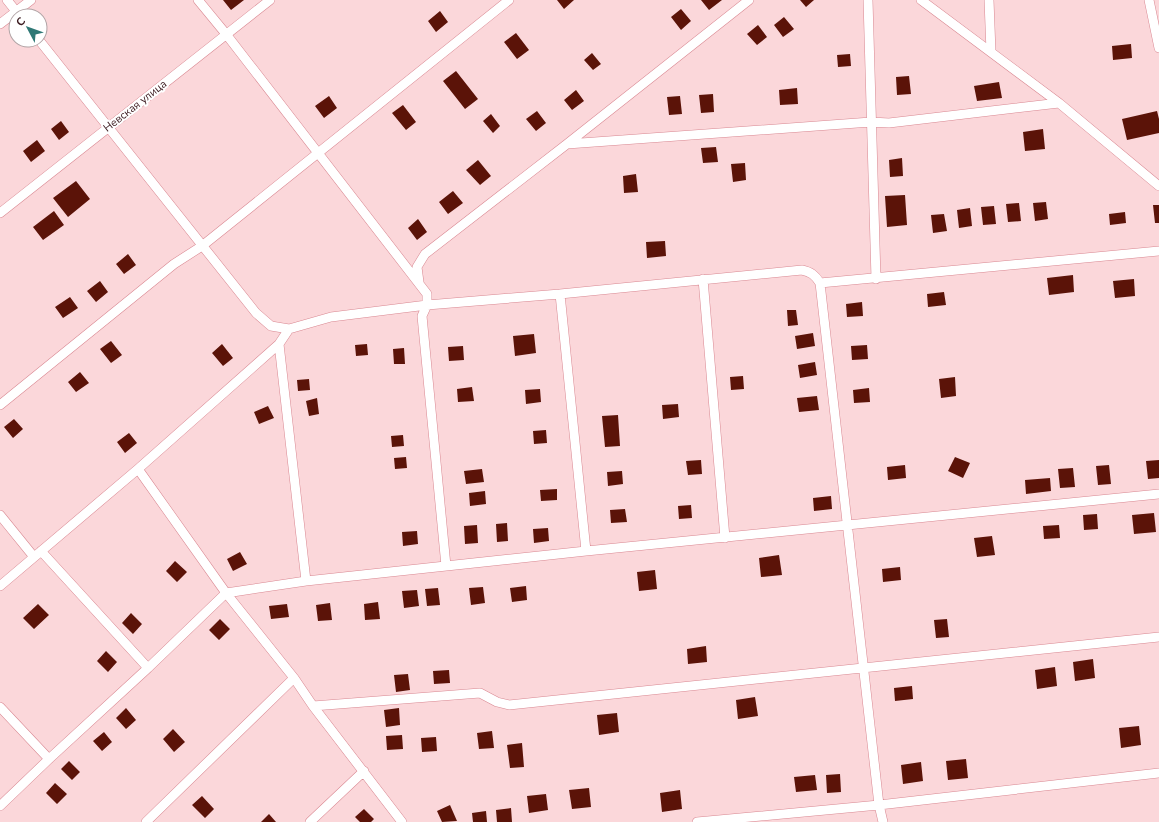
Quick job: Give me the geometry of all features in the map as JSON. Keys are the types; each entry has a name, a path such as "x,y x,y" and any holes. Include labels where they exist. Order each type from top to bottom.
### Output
{"street":[{"path":"7,0 13,8"},
{"path":"24,8 31,0"},
{"path":"198,0 318,152 427,294 427,305 422,316 446,566"},
{"name":"Невская улица","path":"0,213 107,127 270,0"},
{"path":"0,405 174,264 202,246 509,0"},
{"path":"419,282 417,266 425,254 749,0"},
{"path":"868,0 876,278"},
{"path":"922,0 1059,103 1159,186"},
{"path":"989,0 991,52"},
{"path":"1149,0 1159,48"},
{"path":"45,48 256,313 271,326 289,328 331,316 427,305 560,294 703,279 802,270 810,272 816,276 820,283 879,805 883,822"},
{"path":"567,144 871,122 889,123 1059,103"},
{"path":"820,283 1159,251"},
{"path":"703,279 725,538"},
{"path":"560,294 586,551"},
{"path":"0,586 138,469 279,344 289,328"},
{"path":"279,344 306,581"},
{"path":"138,469 226,593 294,678 313,706 402,822"},
{"path":"0,806 48,759 148,668 226,593 306,581 586,551 1159,494"},
{"path":"0,515 34,557"},
{"path":"41,551 148,668"},
{"path":"313,706 480,692 497,702 510,705 1159,637"},
{"path":"146,822 294,678"},
{"path":"0,707 48,759"},
{"path":"310,822 364,771"},
{"path":"697,822 879,805 1159,773"}],"building":[{"path":"223,0 244,0 231,10"},
{"path":"557,0 574,0 564,9"},
{"path":"701,0 722,0 709,10"},
{"path":"800,0 814,0 806,7"},
{"path":"681,9 691,21 681,30 671,17"},
{"path":"440,11 448,22 436,32 428,21"},
{"path":"784,17 794,29 783,37 774,25"},
{"path":"758,25 767,37 757,45 747,34"},
{"path":"516,33 529,50 517,59 504,42"},
{"path":"1131,44 1132,58 1113,60 1112,46"},
{"path":"592,53 601,64 593,70 584,60"},
{"path":"850,54 851,66 838,67 837,55"},
{"path":"456,71 478,99 465,109 443,81"},
{"path":"909,76 911,94 897,95 896,77"},
{"path":"999,82 1002,98 977,101 974,86"},
{"path":"797,88 798,104 780,105 779,90"},
{"path":"576,90 584,101 572,110 564,100"},
{"path":"713,94 714,112 701,113 699,95"},
{"path":"329,96 337,108 324,118 315,106"},
{"path":"680,96 682,114 669,115 667,97"},
{"path":"403,105 416,122 406,130 392,113"},
{"path":"537,111 546,123 536,131 526,119"},
{"path":"1157,111 1159,119 1159,133 1127,140 1122,119"},
{"path":"491,114 500,126 493,133 483,121"},
{"path":"61,121 69,132 59,140 51,129"},
{"path":"1043,129 1045,149 1025,151 1023,132"},
{"path":"37,140 45,151 31,162 23,151"},
{"path":"716,147 718,162 703,163 701,148"},
{"path":"902,158 903,176 890,177 889,160"},
{"path":"478,160 491,176 480,185 466,170"},
{"path":"745,163 746,180 733,182 731,164"},
{"path":"636,174 638,192 624,193 623,176"},
{"path":"76,181 90,199 68,217 53,198"},
{"path":"453,191 463,203 448,214 439,202"},
{"path":"905,195 907,225 887,227 885,196"},
{"path":"1046,202 1048,219 1035,221 1033,203"},
{"path":"1019,203 1021,221 1008,222 1006,204"},
{"path":"1153,205 1159,205 1159,223 1155,223"},
{"path":"994,206 996,224 983,225 981,207"},
{"path":"970,208 972,226 959,228 957,210"},
{"path":"54,211 64,225 43,240 33,227"},
{"path":"1125,212 1126,223 1110,225 1109,214"},
{"path":"944,214 947,231 933,233 931,215"},
{"path":"418,219 427,232 417,240 408,228"},
{"path":"665,241 666,256 647,258 646,242"},
{"path":"128,254 136,265 124,274 116,264"},
{"path":"1073,275 1074,292 1049,295 1047,278"},
{"path":"1134,279 1135,296 1115,298 1113,281"},
{"path":"100,281 108,292 96,302 87,291"},
{"path":"944,292 946,305 928,307 927,294"},
{"path":"70,297 78,308 63,318 55,307"},
{"path":"862,302 863,316 847,317 846,304"},
{"path":"787,310 796,310 798,325 788,326"},
{"path":"813,333 815,346 797,349 795,336"},
{"path":"534,334 536,353 515,356 513,336"},
{"path":"111,341 122,355 111,363 100,349"},
{"path":"222,344 233,358 223,366 212,353"},
{"path":"367,344 368,355 356,356 355,345"},
{"path":"867,345 868,359 852,360 851,346"},
{"path":"463,346 464,360 449,361 448,347"},
{"path":"404,348 405,364 394,364 393,349"},
{"path":"815,362 817,375 800,378 798,365"},
{"path":"80,372 89,383 76,392 68,382"},
{"path":"743,376 744,389 731,390 730,377"},
{"path":"955,377 956,396 941,398 939,379"},
{"path":"309,379 310,390 298,391 297,380"},
{"path":"472,387 474,401 458,402 457,389"},
{"path":"869,388 870,402 854,403 853,390"},
{"path":"540,389 541,402 526,404 525,390"},
{"path":"817,396 819,410 799,412 797,398"},
{"path":"317,398 319,414 309,416 306,401"},
{"path":"678,404 679,417 663,419 662,405"},
{"path":"268,406 274,418 259,424 254,412"},
{"path":"618,415 620,446 605,447 602,416"},
{"path":"14,419 23,429 13,438 4,427"},
{"path":"546,430 547,443 534,444 533,431"},
{"path":"129,433 137,443 125,453 117,442"},
{"path":"403,435 404,446 392,447 391,436"},
{"path":"406,457 407,468 395,469 394,458"},
{"path":"955,457 970,463 963,478 948,471"},
{"path":"701,460 702,474 688,475 686,461"},
{"path":"1159,460 1159,478 1148,479 1146,461"},
{"path":"905,465 906,478 888,480 887,467"},
{"path":"1109,465 1111,484 1098,485 1096,466"},
{"path":"1073,468 1075,487 1060,488 1058,469"},
{"path":"482,469 484,482 466,484 464,471"},
{"path":"622,471 623,484 608,486 607,472"},
{"path":"1050,478 1051,491 1026,494 1025,480"},
{"path":"557,489 557,500 541,501 540,490"},
{"path":"485,491 486,504 470,506 469,493"},
{"path":"831,496 832,509 814,511 813,498"},
{"path":"691,505 692,518 679,519 678,506"},
{"path":"625,509 627,522 611,523 610,510"},
{"path":"1154,513 1156,532 1134,534 1132,515"},
{"path":"1097,514 1098,529 1084,530 1083,515"},
{"path":"507,523 508,541 497,542 496,524"},
{"path":"477,525 478,543 465,544 464,526"},
{"path":"1059,525 1060,538 1044,539 1043,526"},
{"path":"548,528 549,541 534,543 533,529"},
{"path":"417,531 418,544 403,546 402,532"},
{"path":"992,536 995,555 977,557 974,538"},
{"path":"240,552 247,564 233,571 227,559"},
{"path":"779,555 782,575 761,577 759,558"},
{"path":"175,561 187,572 177,582 166,571"},
{"path":"900,567 901,580 883,582 882,569"},
{"path":"655,570 657,589 639,591 637,572"},
{"path":"526,586 527,600 512,602 510,588"},
{"path":"483,587 485,603 471,605 469,588"},
{"path":"438,588 440,605 427,606 425,589"},
{"path":"417,590 419,606 404,608 402,591"},
{"path":"378,602 380,619 365,620 364,604"},
{"path":"330,603 332,620 318,621 316,605"},
{"path":"38,604 49,615 34,629 23,618"},
{"path":"287,604 289,617 271,619 269,606"},
{"path":"131,613 142,624 133,634 122,623"},
{"path":"220,619 230,629 219,640 209,630"},
{"path":"947,619 949,637 936,638 934,620"},
{"path":"706,646 707,662 688,664 687,649"},
{"path":"106,651 117,662 108,672 97,661"},
{"path":"1093,659 1095,678 1075,681 1073,662"},
{"path":"1055,667 1057,686 1037,689 1035,670"},
{"path":"449,670 450,683 434,684 433,671"},
{"path":"408,674 410,690 396,692 394,675"},
{"path":"912,686 913,699 895,701 894,688"},
{"path":"755,697 758,716 738,719 736,700"},
{"path":"126,708 136,720 126,729 116,718"},
{"path":"399,708 400,725 386,727 384,710"},
{"path":"617,713 619,732 599,735 597,715"},
{"path":"1139,726 1141,745 1121,748 1119,728"},
{"path":"173,729 185,742 174,752 163,739"},
{"path":"492,731 494,748 479,749 477,733"},
{"path":"104,732 112,742 102,751 93,741"},
{"path":"402,735 403,749 387,750 386,736"},
{"path":"436,737 437,751 422,752 421,738"},
{"path":"522,743 524,767 510,768 507,745"},
{"path":"966,759 968,778 948,780 946,761"},
{"path":"69,761 80,772 72,780 61,769"},
{"path":"921,762 923,781 903,784 901,765"},
{"path":"840,774 841,792 827,793 826,775"},
{"path":"815,775 817,790 796,792 794,777"},
{"path":"55,783 67,794 57,804 46,793"},
{"path":"589,788 591,807 572,809 569,790"},
{"path":"680,790 682,809 662,812 660,793"},
{"path":"546,794 548,810 529,813 527,796"},
{"path":"202,796 214,809 205,818 192,805"},
{"path":"450,805 457,821 442,822 437,811"},
{"path":"511,808 512,822 497,822 496,810"},
{"path":"364,809 374,819 371,822 360,822 355,817"},
{"path":"486,811 487,822 473,822 472,813"},
{"path":"269,814 276,822 261,822"}]}
